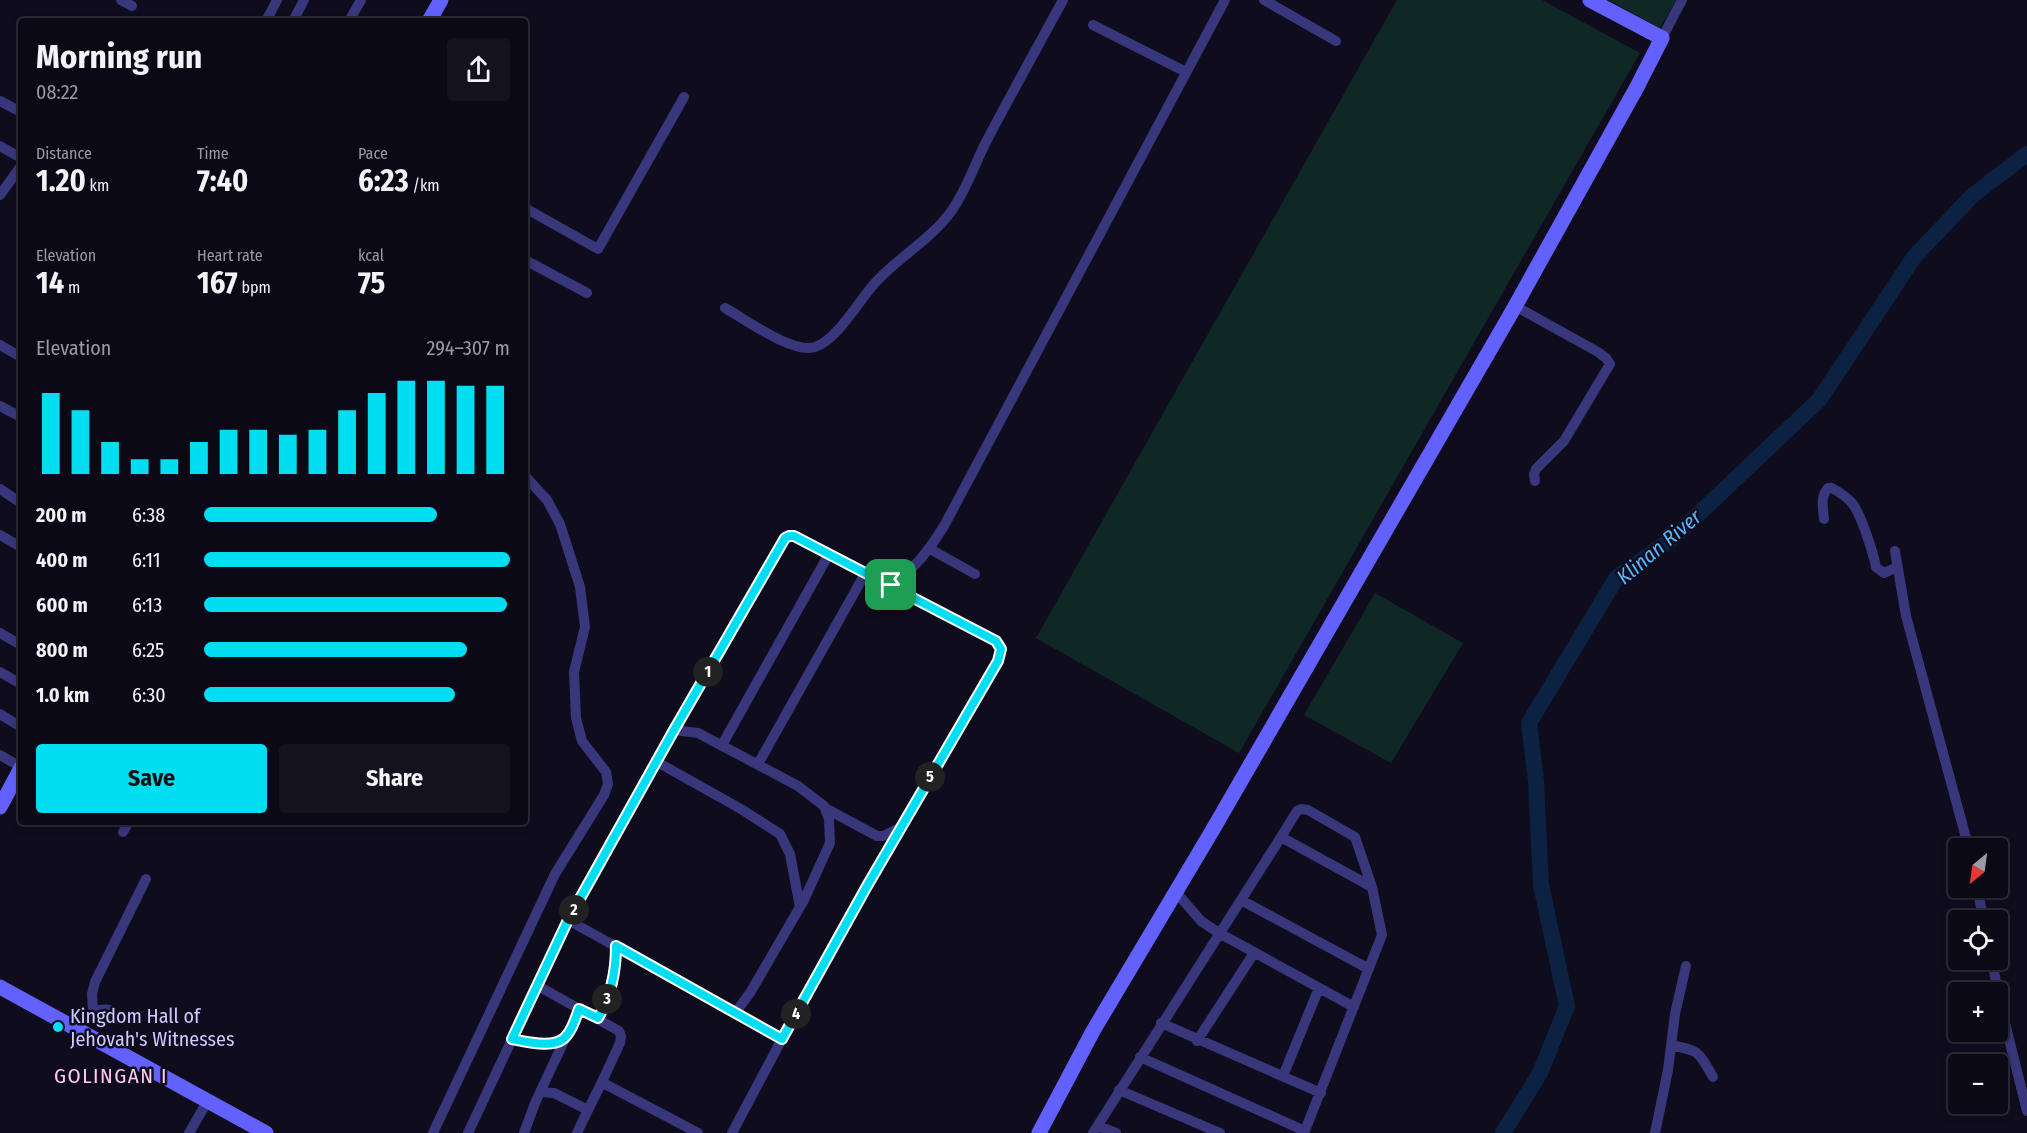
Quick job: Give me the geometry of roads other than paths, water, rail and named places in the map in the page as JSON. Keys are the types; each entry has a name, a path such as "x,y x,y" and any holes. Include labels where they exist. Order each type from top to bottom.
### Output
{"street":[{"path":"120,0 132,6"},
{"path":"268,18 277,0"},
{"path":"295,18 304,0"},
{"path":"351,18 361,0"},
{"path":"431,18 441,0"},
{"path":"725,308 790,345 816,347 832,336 889,268 942,223 953,210 986,142 1063,0"},
{"path":"891,585 905,576 930,549 1225,0"},
{"path":"1264,0 1336,41"},
{"path":"1590,0 1662,38"},
{"path":"1039,1133 1093,1031 1176,892 1515,306 1637,87 1682,0"},
{"path":"1093,26 1185,72"},
{"path":"528,210 598,249 684,97"},
{"path":"0,101 18,110"},
{"path":"0,146 18,156"},
{"path":"1,192 18,169"},
{"path":"528,262 587,293"},
{"path":"1515,306 1598,352 1610,364 1564,441 1536,469 1535,481"},
{"path":"0,345 18,355"},
{"path":"0,405 18,415"},
{"path":"433,1133 555,874 604,795 608,784 606,772 582,741 576,718 574,672 585,627 580,587 560,524 548,500 528,479"},
{"path":"1824,519 1822,500 1828,488 1832,488 1851,502 1857,511 1874,555 1876,567 1884,573 1897,567"},
{"path":"0,489 18,501"},
{"path":"0,535 18,545"},
{"path":"468,1133 568,920 785,538 794,536 996,641 1001,649 998,661 901,827 732,1133"},
{"path":"930,549 975,574"},
{"path":"1895,551 1906,616 1966,838"},
{"path":"722,745 829,554"},
{"path":"758,764 866,572"},
{"path":"0,633 18,643"},
{"path":"0,672 18,682"},
{"path":"0,714 18,725"},
{"path":"674,730 698,733 722,745 807,792 825,808 877,836 883,836 901,827"},
{"path":"0,755 18,766"},
{"path":"657,762 741,808 780,834 790,854 800,907"},
{"path":"1,802 18,773"},
{"path":"735,1013 750,993 800,907 830,843 829,819 825,808"},
{"path":"1116,1133 1095,1129 1161,1023 1297,811 1308,810 1355,837 1372,887 1382,935 1305,1132 1140,1057"},
{"path":"1281,837 1372,887"},
{"path":"93,1011 92,994 95,982 146,879"},
{"path":"1176,892 1201,921 1219,933 1354,1007"},
{"path":"1241,900 1369,969"},
{"path":"568,920 782,1039"},
{"path":"598,1018 604,1008 616,969 616,946"},
{"path":"1197,1041 1254,953"},
{"path":"1655,1133 1675,1014 1686,966"},
{"path":"537,986 598,1018 619,1031 621,1036 577,1133"},
{"path":"0,987 266,1133"},
{"path":"1283,1076 1319,988"},
{"path":"77,1030 93,1011 102,1008 111,1010"},
{"path":"524,1133 535,1103 579,1009"},
{"path":"1161,1023 1197,1041 1321,1094"},
{"path":"2008,1034 2027,1111"},
{"path":"512,1039 541,1044 561,1040 567,1036"},
{"path":"1671,1045 1695,1050 1713,1077"},
{"path":"600,1086 605,1084 610,1086 698,1133"},
{"path":"1119,1090 1220,1133"},
{"path":"542,1092 554,1093 588,1110"},
{"path":"189,1133 207,1102"}],"waterway":[{"name":"Klinan River","path":"1503,1133 1540,1073 1567,1006 1541,885 1536,781 1529,723 1617,577 1672,539 1819,400 1914,257 1973,195 2027,154"}],"place":[{"name":"Kingdom Hall of Jehovah's Witnesses","path":"58,1027"}],"district":[{"name":"GOLINGAN I","path":"111,1076"}]}
